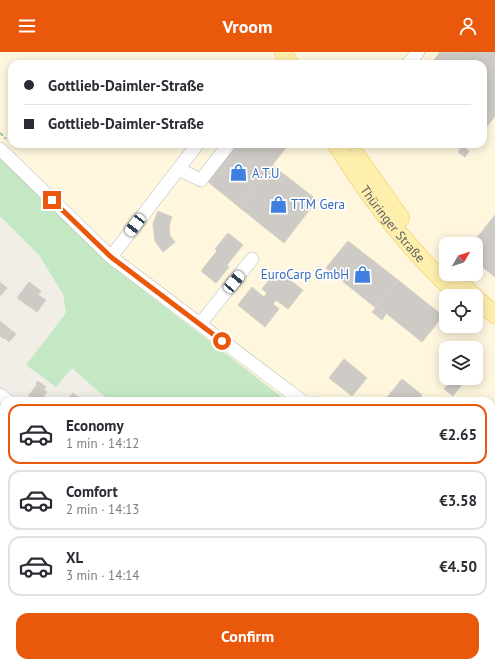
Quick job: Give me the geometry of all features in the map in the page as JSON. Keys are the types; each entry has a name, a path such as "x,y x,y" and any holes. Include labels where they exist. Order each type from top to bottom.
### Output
{"main road":[{"path":"284,52 297,60"},
{"name":"Thüringer Straße","path":"339,148 358,179 386,218 426,264 452,289"},
{"name":"Thüringer Straße","path":"352,148 397,213 439,261"},
{"path":"458,281 467,289"},
{"path":"483,304 495,315"},
{"path":"483,318 495,328"}],"street":[{"path":"411,60 418,52"},
{"path":"6,146 111,257 200,324 304,397"},
{"path":"111,257 194,148"},
{"path":"178,169 201,180 227,148"},
{"path":"200,324 252,259"}],"path":[{"path":"0,133 6,146"}],"shaded area":[{"path":"0,52 495,52 495,397 282,397 108,263 0,157"}],"green space":[{"path":"0,157 108,263 282,397 105,397 72,368 56,387 26,365 66,313 63,294 39,255 0,216"}],"building":[{"path":"440,52 495,52 495,116 487,126 487,60 434,60"},
{"name":"A.T.U","path":"233,148 286,148 239,207 207,181"},
{"path":"461,148 465,148 469,151 465,157 458,152"},
{"name":"TTM Gera","path":"272,165 317,200 284,243 239,207"},
{"path":"158,211 172,217 169,226 170,236 175,242 163,252 155,241 153,224"},
{"path":"495,215 495,277 483,268 483,237 478,237"},
{"path":"228,233 243,245 227,265 229,267 216,283 201,271 217,251 215,249"},
{"name":"EuroCarp GmbH","path":"348,241 398,280 376,308 326,268"},
{"path":"277,270 303,290 288,309 276,300 273,304 279,309 265,327 238,305 252,287 264,297 267,293 262,289"},
{"path":"398,280 439,313 439,321 422,342 377,306"},
{"path":"0,282 7,288 1,295 0,295"},
{"path":"29,282 41,291 38,295 46,300 37,312 17,298"},
{"path":"377,306 386,314 382,320 372,312"},
{"path":"0,321 11,330 4,339 0,336"},
{"path":"11,330 16,334 9,342 5,338"},
{"path":"344,359 367,378 352,396 329,378"},
{"path":"402,379 422,395 421,397 387,397"},
{"path":"38,381 46,387 44,390 36,384"},
{"path":"37,385 47,392 44,397 28,396"},
{"path":"447,385 462,385 453,396 444,389"},
{"path":"73,393 78,397 70,397"}],"place":[{"name":"A.T.U","path":"239,173"},
{"name":"TTM Gera","path":"278,204"},
{"name":"EuroCarp GmbH","path":"362,274"}],"route":[{"path":"52,200 111,257 222,341"}]}
